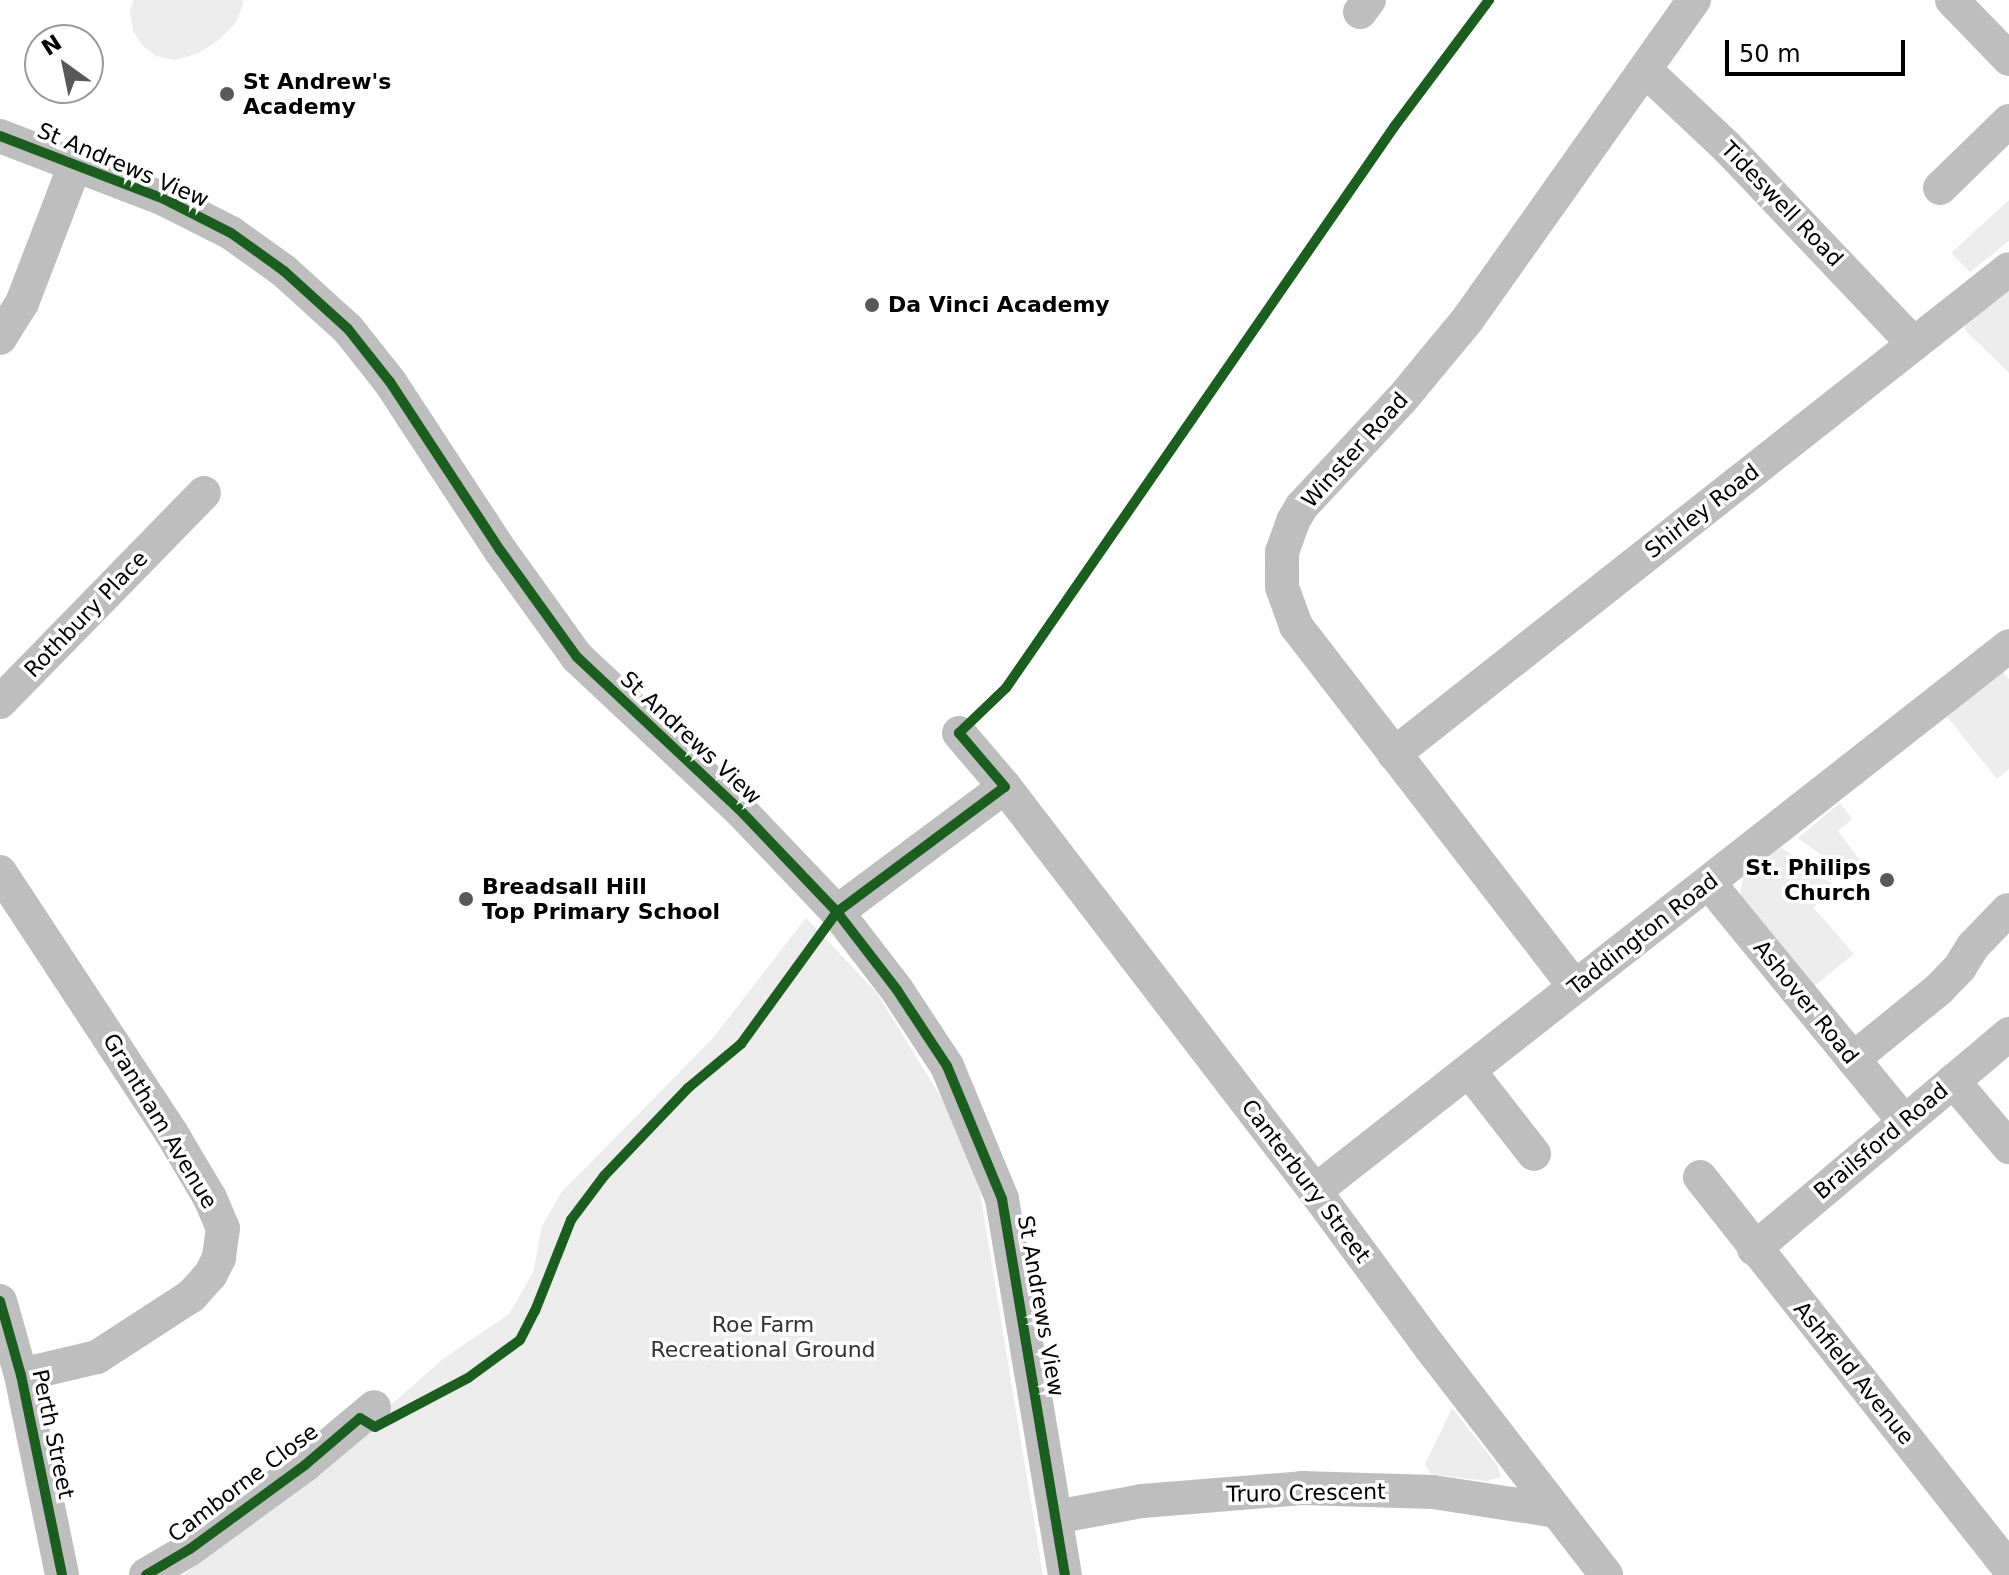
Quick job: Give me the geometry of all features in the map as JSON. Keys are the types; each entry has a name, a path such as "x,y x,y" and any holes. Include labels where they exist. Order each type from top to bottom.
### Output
{"street":[{"name":"Winster Road","path":"1575,987 1394,754 1290,613 1282,587 1281,566 1289,530 1320,485 1401,400 1468,319 1694,0"},
{"path":"1952,0 2009,59"},
{"name":"Tideswell Road","path":"1645,70 1757,178 1914,344"},
{"path":"1940,188 2009,121"},
{"name":"St Andrews View","path":"0,136 164,199 231,233 284,271 348,329 397,392 500,550 577,657 738,808 837,912 897,990 947,1066 1002,1199 1065,1575"},
{"path":"0,338 22,303 75,165"},
{"name":"Shirley Road","path":"1394,754 2009,269"},
{"name":"Rothbury Place","path":"0,702 181,536 204,493"},
{"name":"Taddington Road","path":"1315,1191 2009,646"},
{"name":"Canterbury Street","path":"959,733 1005,787 1606,1575"},
{"path":"837,912 1005,787"},
{"name":"Grantham Avenue","path":"0,872 172,1134 210,1198 223,1228 219,1258 211,1274 191,1296 97,1357 21,1375"},
{"name":"Ashover Road","path":"1709,883 1903,1120"},
{"path":"1853,1059 1939,989 1960,967 1973,946 2008,910"},
{"name":"Brailsford Road","path":"1754,1249 1903,1120 2009,1034"},
{"path":"1470,1072 1534,1154"},
{"path":"1953,1081 2009,1147"},
{"name":"Ashfield Avenue","path":"1700,1177 2009,1568"},
{"name":"Perth Street","path":"0,1301 21,1375 62,1575"},
{"name":"Camborne Close","path":"146,1575 203,1540 339,1422 374,1407"},
{"name":"Truro Crescent","path":"1055,1517 1142,1501 1302,1488 1433,1492 1557,1511"}],"green space":[{"path":"134,0 243,0 243,5 236,22 220,39 199,53 175,60 156,56 142,45 133,31 130,10"},
{"path":"2009,200 2009,241 1970,272 1951,253"},
{"path":"2009,290 2009,373 1965,330 1966,323"},
{"path":"2001,669 2009,679 2009,769 1997,779 1945,714"},
{"path":"1840,803 1852,819 1838,831 1860,860 1861,871 1852,877 1798,838"},
{"path":"1781,847 1838,888 1813,907 1854,954 1814,986 1740,896 1743,877"},
{"name":"Roe Farm Recreational Ground","path":"806,918 877,993 950,1112 980,1192 1043,1575 182,1575 343,1456 375,1419 443,1359 509,1314 533,1273 542,1226 561,1193 713,1038"},
{"path":"1452,1408 1497,1465 1501,1477 1486,1481 1431,1474 1425,1464"}],"cycle path":[{"path":"146,1575 190,1549 305,1465 360,1418 375,1427 468,1378 520,1340 535,1311 571,1220 604,1176 688,1088 741,1044 837,912 1005,787 959,733 1006,688 1394,127 1489,0"},
{"path":"0,136 164,199 231,233 284,271 348,329 390,382 500,550 577,657 738,808 837,912 897,990 947,1066 1002,1199 1065,1575"},
{"path":"0,1301 21,1375 62,1575"}],"place":[{"name":"St Andrew's Academy","path":"227,94"},
{"name":"Da Vinci Academy","path":"872,305"},
{"name":"St. Philips Church","path":"1887,880"},
{"name":"Breadsall Hill Top Primary School","path":"466,899"}]}
